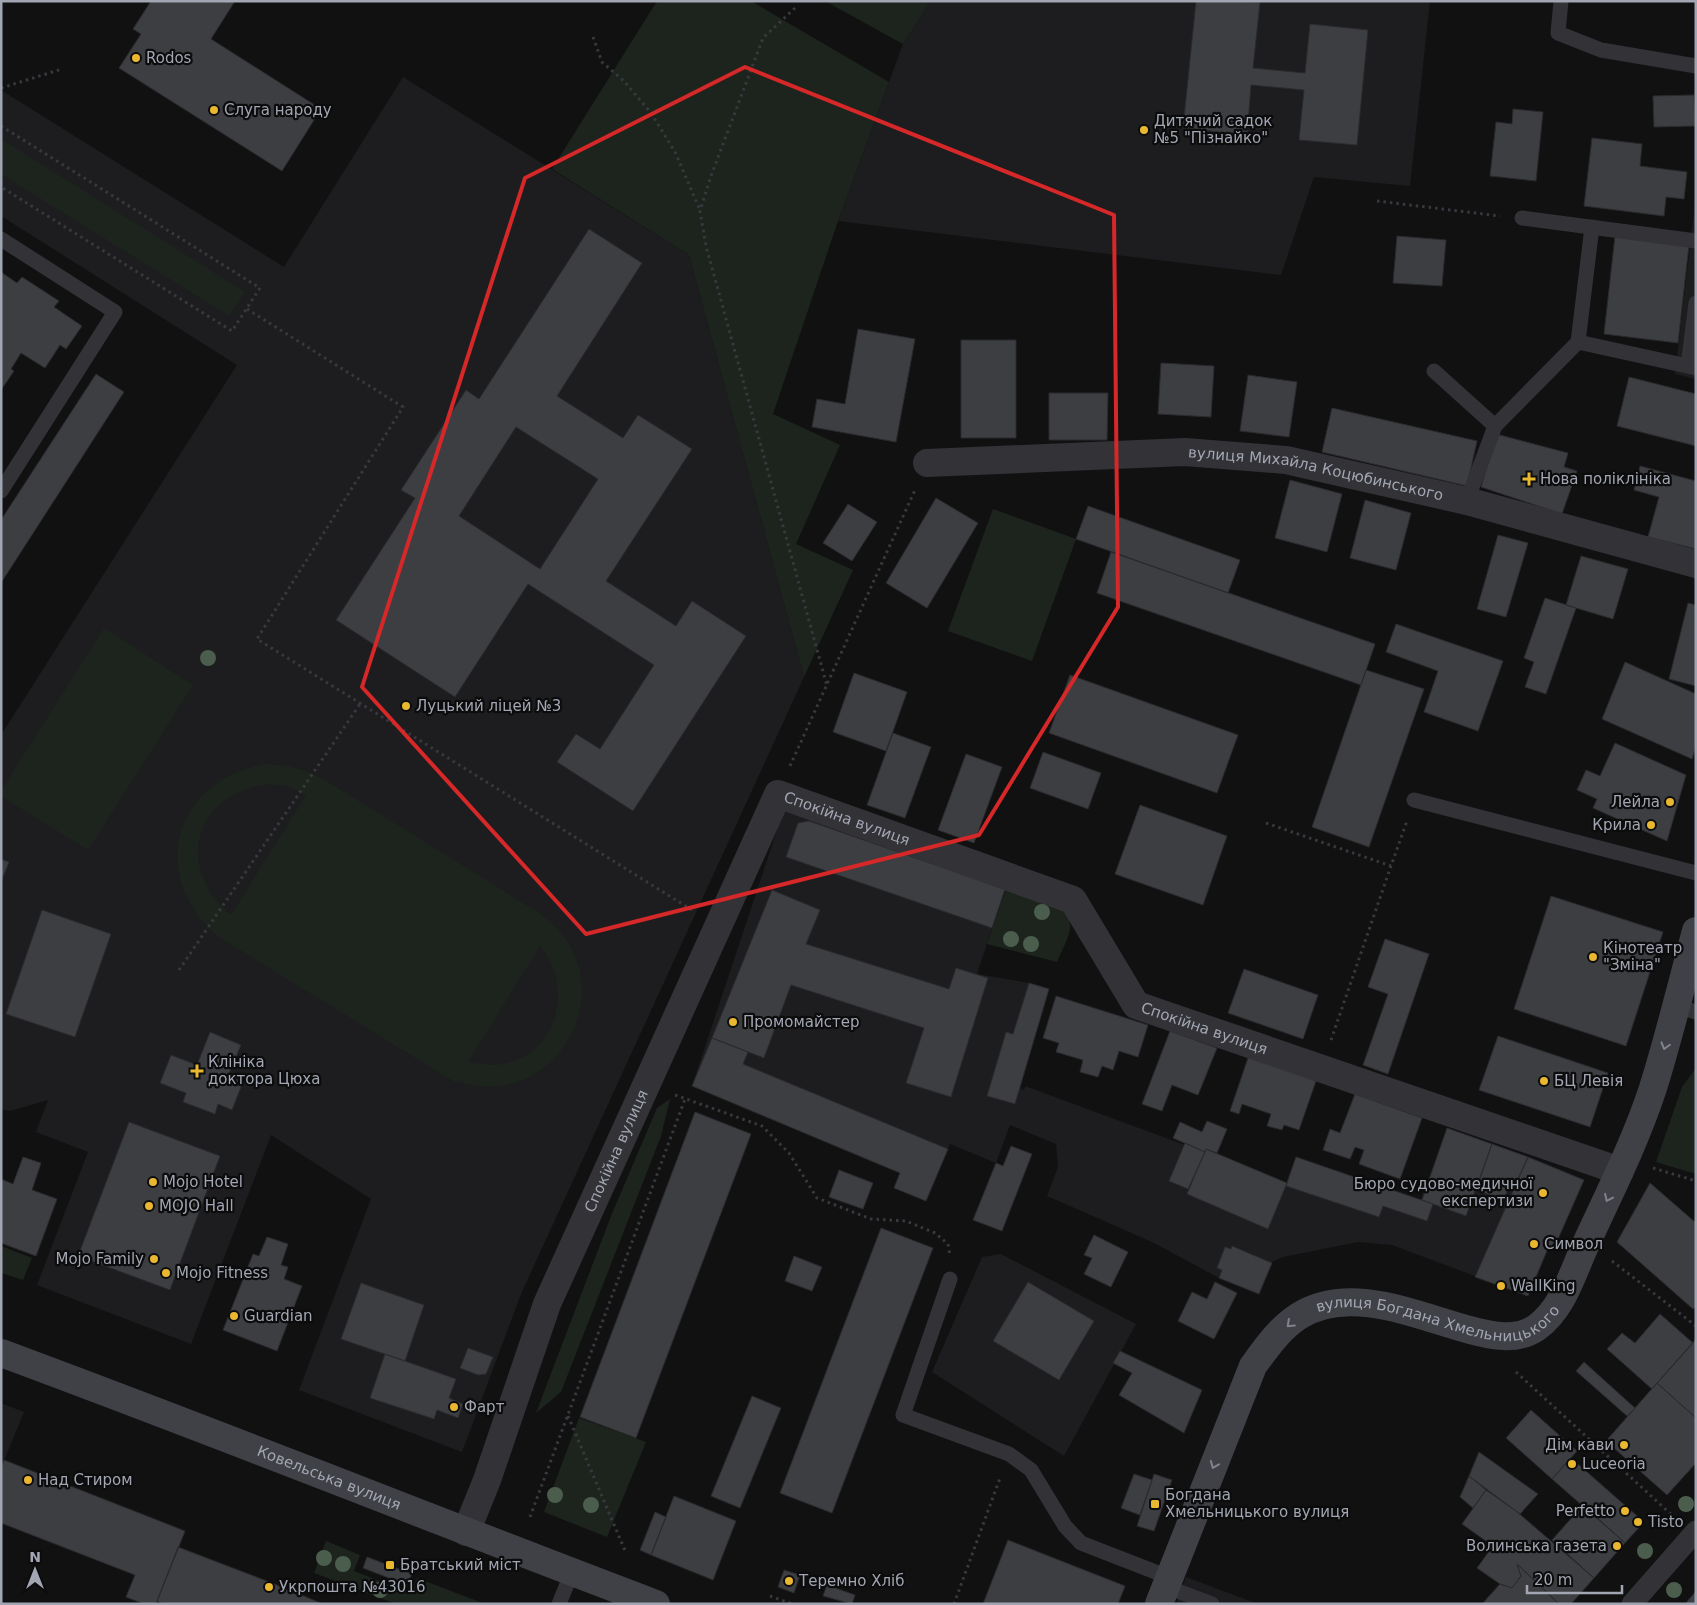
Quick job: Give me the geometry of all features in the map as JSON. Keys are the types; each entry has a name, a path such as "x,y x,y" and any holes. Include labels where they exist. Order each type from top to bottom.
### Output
{"main road":[{"name":"вулиця Богдана Хмельницького","path":"1166,1590 1253,1366 1271,1341 1297,1317 1315,1308 1344,1302 1374,1304 1491,1336 1515,1336 1535,1328 1555,1311 1620,1171 1686,1009 1696,931"},
{"name":"Ковельська вулиця","path":"1,1353 656,1604"}],"street":[{"name":"вулиця Михайла Коцюбинського","path":"927,463 1185,452 1286,460 1467,500 1696,564"},
{"name":"Спокійна вулиця","path":"466,1532 490,1471 547,1304 778,794 1073,900 1136,1005 1620,1171"},
{"path":"1632,1604 1695,1533"}],"lane":[{"path":"1561,1 1558,33 1601,50 1696,66"},
{"path":"1522,218 1696,241"},
{"path":"1467,500 1495,426 1578,342 1592,227"},
{"path":"1,239 115,312 1,491"},
{"path":"1578,342 1692,367 1696,303"},
{"path":"1434,371 1495,426"},
{"path":"1414,800 1696,873"},
{"path":"950,1279 903,1415 1009,1454 1031,1470 1065,1526 1081,1543 1166,1590 1212,1604"},
{"path":"559,1604 572,1572"}],"path":[{"path":"700,211 763,38 795,8"},
{"path":"593,36 602,62 624,80 651,113 675,152 700,211 706,246 827,686"},
{"path":"1,88 62,69"},
{"path":"1,126 260,288 232,331 1,187"},
{"path":"1377,201 1522,218"},
{"path":"247,309 403,407 257,639 717,928"},
{"path":"778,794 927,463"},
{"path":"179,970 360,704"},
{"path":"1321,1068 1414,800"},
{"path":"1266,823 1391,866"},
{"path":"646,1085 762,1126 789,1153 817,1198 871,1218 906,1221 935,1233 948,1244 950,1279"},
{"path":"530,1516 685,1099"},
{"path":"1648,1167 1696,1181"},
{"path":"1612,1260 1696,1326"},
{"path":"1516,1372 1695,1533"},
{"path":"568,1416 626,1553"},
{"path":"954,1604 1009,1454"},
{"path":"770,1596 792,1604"}],"highlighted area":[{"path":"745,67 1114,215 1118,607 979,835 586,934 362,687 525,178"}],"shaded area":[{"path":"657,1 751,1 889,82 838,221 773,414 840,445 796,544 853,570 804,677 689,255 552,169"},
{"path":"825,1 931,1 903,44"},
{"name":"Дитячий садок №5 \"Пізнайко\"","path":"931,1 1430,1 1410,186 1314,177 1281,275 838,221 903,44"},
{"name":"Луцький ліцей №3","path":"403,77 689,255 804,677 521,1294 462,1452 299,1390 371,1199 271,1135 191,1344 37,1285 88,1152 36,1132 48,1100 10,1111 1,1109 1,735 237,365 1,216 1,90 284,267"},
{"path":"1,139 245,292 229,316 1,174"},
{"path":"1696,196 1696,379 1675,374"},
{"path":"993,509 1076,539 1032,661 948,631"},
{"path":"104,628 193,685 88,850 1,796 1,791"},
{"path":"265,764 296,768 318,776 541,914 549,921 569,944 578,964 582,985 581,1006 575,1025 566,1044 553,1060 536,1073 517,1082 501,1086 485,1086 453,1081 219,937 196,913 183,887 177,860 180,834 191,810 208,790 233,774","holes":["271,784 290,787 306,795 231,915 213,896 202,875 198,854 201,834 210,816 225,801 245,790","540,946 550,962 556,980 558,999 555,1017 548,1033 537,1047 521,1058 498,1065 468,1062"]},
{"path":"784,809 1005,889 977,974 1029,983 1049,989 1020,1088 1024,1090 1025,1086 1204,1152 1206,1149 1286,1183 1296,1157 1421,1200 1447,1128 1528,1157 1584,1180 1549,1246 1528,1296 1392,1245 1358,1242 1283,1257 1272,1262 1259,1294 1219,1278 1152,1242 1047,1196 1058,1167 1056,1144 1010,1125 996,1163 950,1144 926,1201 894,1188 900,1173 692,1086"},
{"path":"1006,889 1047,901 1064,912 1069,920 1070,929 1057,962 987,944"},
{"path":"1696,1068 1696,1174 1656,1162 1682,1087"},
{"path":"670,1099 661,1136 561,1392 536,1413 611,1216 657,1108"},
{"path":"1,1246 32,1258 23,1280 1,1273"},
{"path":"1001,1254 1136,1324 1064,1456 932,1372 982,1257"},
{"path":"1,1403 24,1412 1,1468"},
{"path":"579,1418 646,1442 607,1537 544,1512"},
{"path":"326,1541 360,1555 354,1571 411,1593 417,1578 485,1604 396,1604 314,1573"},
{"path":"1186,1577 1258,1604 1176,1604"}],"building":[{"path":"151,1 235,1 211,39 321,109 282,171 119,68 141,34 133,29"},
{"path":"1196,1 1260,2 1253,68 1305,73 1310,24 1368,30 1357,145 1299,140 1304,90 1251,85 1247,135 1183,128"},
{"path":"1694,95 1695,126 1654,127 1653,96"},
{"path":"1513,109 1543,112 1536,181 1490,176 1496,122 1512,124"},
{"path":"1592,138 1642,144 1640,166 1687,172 1684,199 1666,197 1664,216 1584,206"},
{"path":"589,229 642,263 557,396 623,438 638,415 692,449 606,581 676,626 692,601 746,636 633,811 557,762 576,734 600,749 654,665 528,584 455,697 336,620 415,498 401,490 466,390 479,399","holes":["516,427 598,479 540,569 459,516"]},
{"path":"1397,236 1446,240 1442,286 1393,283"},
{"path":"1615,236 1689,245 1678,343 1604,334"},
{"path":"1,272 17,283 22,277 59,301 54,307 82,326 66,349 60,345 45,368 21,353 11,369 14,371 1,390"},
{"path":"858,329 915,339 896,442 812,427 817,399 845,404"},
{"path":"961,340 1016,340 1016,438 961,438"},
{"path":"1161,363 1214,366 1211,417 1158,414"},
{"path":"96,374 124,392 1,583 1,520"},
{"path":"1248,375 1297,382 1289,437 1240,431"},
{"path":"1629,377 1696,394 1696,446 1617,426"},
{"path":"1049,393 1108,393 1107,440 1049,440"},
{"path":"1332,408 1477,441 1467,486 1322,452"},
{"name":"Нова поліклініка","path":"1496,434 1568,453 1564,467 1577,471 1562,514 1481,487"},
{"path":"1640,466 1696,481 1696,549 1648,537 1659,497 1634,490"},
{"path":"1290,480 1342,494 1327,552 1275,538"},
{"path":"936,498 978,523 927,608 886,583"},
{"path":"1365,500 1411,513 1396,570 1350,558"},
{"path":"848,504 877,522 852,561 823,543"},
{"path":"1088,506 1240,560 1228,593 1076,539"},
{"path":"1498,535 1528,543 1506,617 1477,609"},
{"path":"1111,552 1375,644 1361,685 1097,593"},
{"path":"1581,556 1628,569 1613,619 1566,605"},
{"path":"1545,598 1576,608 1546,694 1525,687 1534,662 1524,658"},
{"path":"1688,603 1696,605 1696,686 1669,679"},
{"path":"1396,624 1503,661 1478,731 1424,712 1438,671 1386,652"},
{"path":"1625,662 1696,694 1696,746 1692,759 1602,719"},
{"path":"1366,670 1424,689 1369,847 1312,827"},
{"path":"854,673 907,692 886,751 833,732"},
{"path":"1070,675 1238,735 1217,793 1049,733"},
{"path":"893,733 931,747 905,818 867,805"},
{"path":"1615,743 1686,775 1667,841 1593,808 1597,799 1577,790 1586,770 1600,776"},
{"path":"1043,752 1101,773 1088,809 1030,788"},
{"path":"966,754 1002,767 974,843 938,830"},
{"path":"1140,805 1227,836 1203,905 1115,874"},
{"path":"809,821 1005,889 992,928 786,857 798,823"},
{"path":"1,859 9,862 1,882"},
{"path":"772,890 820,910 806,944 949,989 956,968 988,978 951,1097 906,1083 924,1028 791,985 764,1058 712,1038"},
{"name":"Кінотеатр \"Зміна\"","path":"1551,896 1663,932 1626,1046 1514,1009"},
{"path":"42,910 111,934 75,1037 6,1014"},
{"path":"1385,939 1429,954 1388,1074 1363,1065 1388,994 1368,987"},
{"path":"1244,969 1318,995 1303,1039 1228,1013"},
{"path":"1029,983 1049,989 1015,1104 987,1096 1006,1032 1013,1034"},
{"path":"1056,996 1148,1025 1138,1057 1119,1051 1113,1070 1102,1066 1098,1077 1080,1072 1083,1060 1056,1052 1059,1043 1043,1038"},
{"path":"1170,1031 1217,1048 1198,1095 1172,1085 1162,1111 1142,1104"},
{"name":"Клініка доктора Цюха","path":"210,1032 241,1045 228,1076 243,1082 232,1110 218,1104 215,1114 183,1102 186,1093 160,1083 171,1055 197,1065"},
{"name":"БЦ Левія","path":"1498,1036 1608,1073 1590,1127 1479,1090"},
{"path":"712,1038 748,1052 743,1064 948,1149 926,1201 894,1188 900,1173 692,1086"},
{"path":"1249,1055 1317,1078 1299,1130 1284,1125 1282,1130 1267,1126 1271,1114 1242,1104 1239,1114 1230,1111"},
{"path":"1355,1094 1422,1118 1400,1179 1359,1164 1364,1150 1355,1147 1350,1159 1323,1150 1330,1129 1340,1133"},
{"path":"695,1112 751,1134 636,1438 580,1417"},
{"path":"1207,1121 1227,1129 1217,1153 1206,1149 1205,1152 1173,1138 1180,1122 1202,1132"},
{"name":"MOJO Hall","path":"129,1122 220,1156 170,1290 78,1256"},
{"path":"1447,1128 1492,1144 1466,1216 1422,1200"},
{"path":"1185,1143 1205,1152 1188,1189 1169,1181"},
{"path":"1492,1144 1528,1157 1517,1181 1511,1179 1504,1200 1476,1190"},
{"path":"1011,1146 1032,1154 1002,1231 973,1220 996,1163 1003,1166"},
{"path":"1206,1149 1287,1183 1268,1229 1187,1194"},
{"path":"23,1157 41,1163 32,1190 57,1199 36,1256 1,1243 1,1179 13,1184"},
{"path":"1296,1157 1433,1204 1427,1221 1383,1206 1379,1217 1286,1186"},
{"path":"1528,1157 1584,1180 1554,1248 1549,1246 1528,1296 1475,1277"},
{"path":"839,1170 873,1183 863,1209 829,1197"},
{"path":"1650,1183 1696,1223 1696,1306 1693,1309 1617,1242"},
{"path":"881,1228 933,1248 832,1513 780,1493"},
{"path":"1094,1235 1128,1252 1111,1287 1084,1274 1092,1258 1084,1255"},
{"path":"267,1237 288,1244 281,1265 288,1267 284,1279 302,1286 277,1351 223,1330 253,1254 259,1256"},
{"path":"1232,1246 1272,1263 1259,1294 1219,1278 1222,1270 1217,1268 1225,1247 1231,1249"},
{"path":"794,1256 822,1267 812,1291 785,1281"},
{"path":"1028,1282 1094,1321 1059,1380 993,1341"},
{"path":"1215,1282 1237,1293 1214,1339 1178,1321 1192,1292 1207,1299"},
{"path":"361,1283 424,1305 405,1361 341,1339"},
{"path":"1660,1314 1693,1343 1652,1389 1607,1349 1622,1333 1635,1343"},
{"path":"1696,1339 1696,1418 1657,1383"},
{"path":"468,1348 493,1357 486,1374 478,1375 460,1368"},
{"path":"1120,1351 1202,1390 1184,1433 1119,1395 1132,1373 1113,1363"},
{"path":"385,1354 456,1379 449,1398 463,1404 458,1418 437,1410 434,1419 370,1398"},
{"path":"1584,1362 1635,1408 1627,1416 1576,1371"},
{"path":"1657,1383 1696,1418 1696,1463 1667,1495 1606,1441"},
{"path":"752,1396 781,1408 740,1508 711,1496"},
{"path":"1531,1410 1577,1451 1552,1479 1506,1438"},
{"path":"1479,1452 1538,1494 1520,1514 1469,1476"},
{"path":"1571,1458 1644,1522 1625,1543 1552,1479"},
{"path":"4,1460 185,1531 156,1604 144,1604 126,1597 135,1575 1,1523 1,1468"},
{"path":"1134,1474 1152,1480 1140,1515 1121,1508"},
{"path":"1154,1474 1172,1480 1154,1531 1137,1526"},
{"path":"1469,1476 1486,1490 1473,1508 1460,1497"},
{"path":"1486,1490 1516,1511 1594,1578 1571,1604 1559,1604 1517,1564 1521,1576 1512,1588 1500,1584 1477,1568 1493,1546 1462,1524"},
{"path":"674,1496 736,1521 713,1580 651,1555"},
{"path":"1583,1505 1625,1543 1594,1578 1552,1540"},
{"path":"655,1512 666,1517 651,1555 640,1550"},
{"path":"1008,1540 1125,1586 1118,1604 983,1604"},
{"path":"178,1547 323,1604 163,1604 157,1601"},
{"path":"367,1557 412,1574 407,1585 363,1568"},
{"path":"1517,1564 1559,1604 1482,1604 1500,1584 1512,1588 1521,1576"},
{"name":"Теремно Хліб","path":"784,1570 800,1575 794,1593 778,1587"},
{"path":"827,1585 855,1595 852,1604 823,1596"},
{"path":"1696,1591 1696,1604 1685,1604"}],"place":[{"name":"Rodos","path":"136,58"},
{"name":"Слуга народу","path":"214,110"},
{"name":"Дитячий садок №5 \"Пізнайко\"","path":"1144,130"},
{"name":"Нова поліклініка","path":"1529,479"},
{"name":"Луцький ліцей №3","path":"406,706"},
{"name":"Лейла","path":"1670,802"},
{"name":"Крила","path":"1651,825"},
{"name":"Кінотеатр \"Зміна\"","path":"1593,957"},
{"name":"Промомайстер","path":"733,1022"},
{"name":"Клініка доктора Цюха","path":"197,1071"},
{"name":"БЦ Левія","path":"1544,1081"},
{"name":"Mojo Hotel","path":"153,1182"},
{"name":"Бюро судово-медичної експертизи","path":"1543,1193"},
{"name":"MOJO Hall","path":"149,1206"},
{"name":"Символ","path":"1534,1244"},
{"name":"Mojo Family","path":"154,1259"},
{"name":"Mojo Fitness","path":"166,1273"},
{"name":"WallKing","path":"1501,1286"},
{"name":"Guardian","path":"234,1316"},
{"name":"Фарт","path":"454,1407"},
{"name":"Дім кави","path":"1624,1445"},
{"name":"Luceoria","path":"1572,1464"},
{"name":"Над Стиром","path":"28,1480"},
{"name":"Богдана Хмельницького вулиця","path":"1155,1504"},
{"name":"Perfetto","path":"1625,1511"},
{"name":"Tisto","path":"1638,1522"},
{"name":"Волинська газета","path":"1617,1546"},
{"name":"Братський міст","path":"390,1565"},
{"name":"Теремно Хліб","path":"789,1581"},
{"name":"Укрпошта №43016","path":"269,1587"}]}
